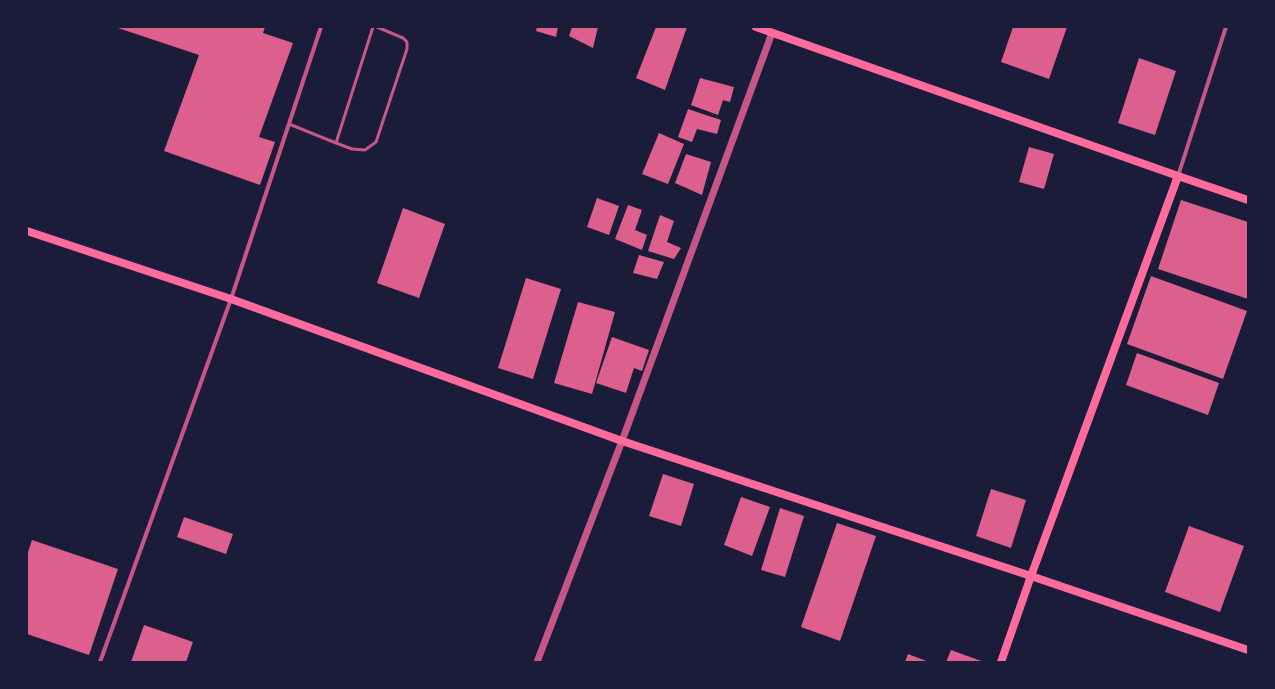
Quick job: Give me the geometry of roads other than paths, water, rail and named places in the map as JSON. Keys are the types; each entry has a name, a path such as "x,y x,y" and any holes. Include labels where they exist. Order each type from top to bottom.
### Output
{"main road":[{"path":"756,27 772,30 1248,200"},
{"path":"1001,662 1031,576 1178,176"},
{"path":"27,231 231,299 622,441 1031,576 1248,650"}],"street":[{"path":"100,662 231,299 321,27"},
{"path":"1178,176 1226,27"},
{"path":"537,662 622,441 772,30"}],"lane":[{"path":"336,143 374,27"},
{"path":"289,124 352,149 365,150 376,142 407,49 407,42 404,38 377,27"}]}
